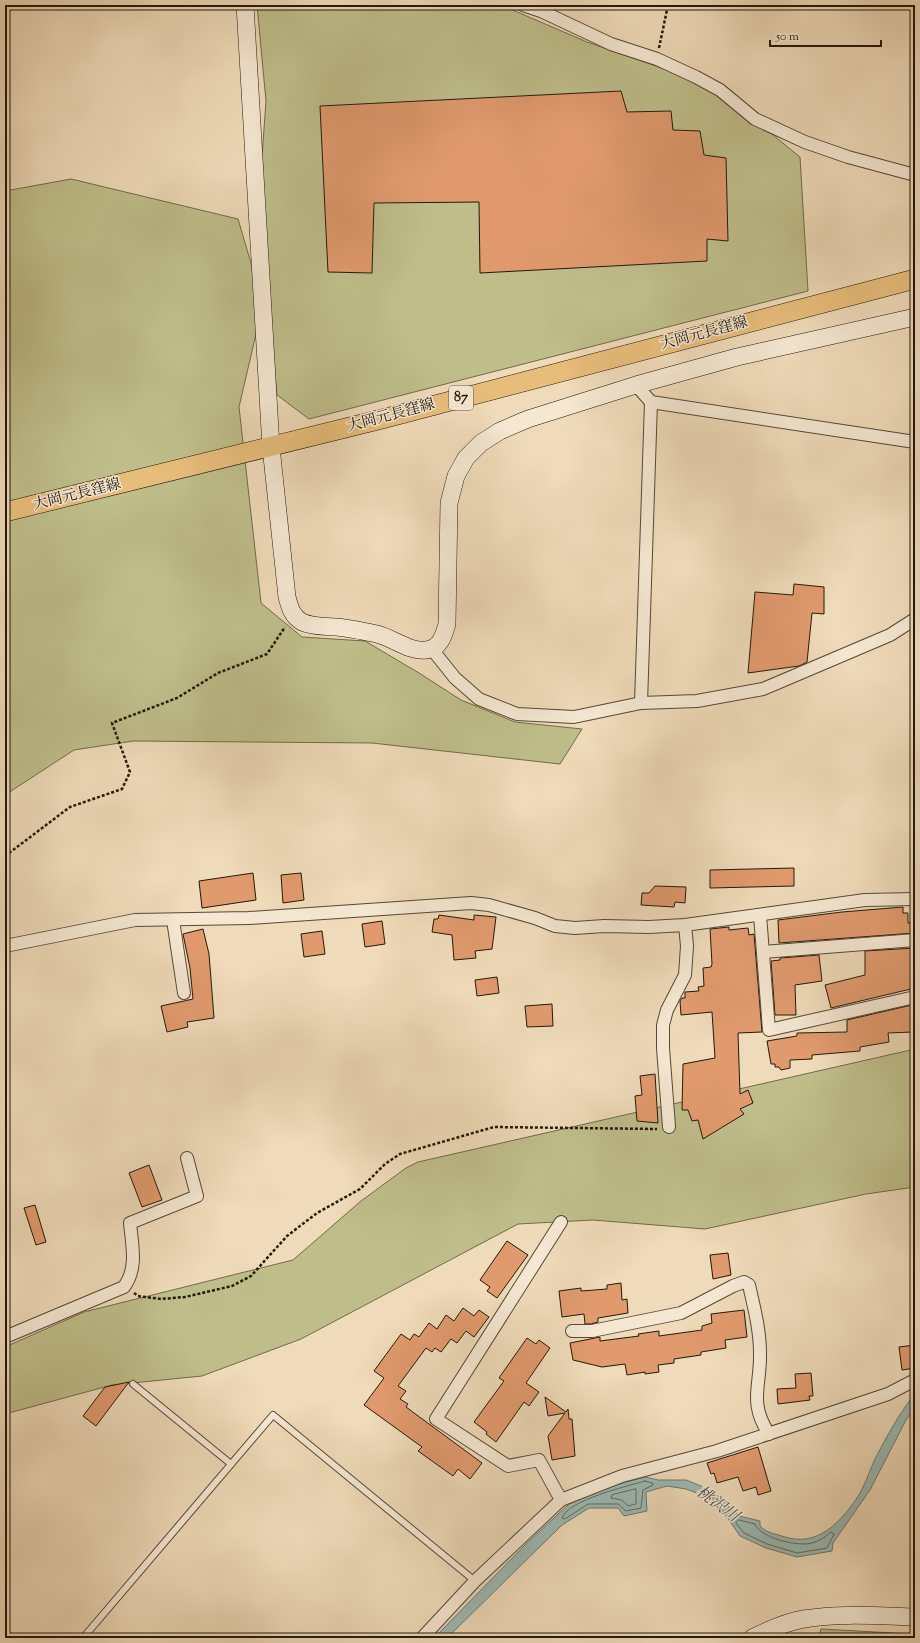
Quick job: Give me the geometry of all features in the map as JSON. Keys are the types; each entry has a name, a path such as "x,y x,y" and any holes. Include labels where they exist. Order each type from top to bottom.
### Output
{"main road":[{"name":"大岡元長窪線","path":"5,512 271,447 915,278"}],"street":[{"path":"245,5 271,447 287,597 292,615 312,626 360,630 382,635 412,649 426,650 436,646 444,637 447,624 449,503 456,476 466,458 481,443 500,431 528,419 636,385 737,356 915,317"},
{"path":"523,5 541,11 610,44 657,59 720,90 755,119 805,142 848,157 915,175"},
{"path":"636,385 651,402 915,442"},
{"path":"641,703 651,402"},
{"path":"432,648 455,678 480,699 517,714 574,717 641,703 697,701 763,689 890,636 915,619"},
{"path":"5,946 135,920 249,918 471,903 489,905 562,927 649,927 685,925 865,900 915,898"},
{"path":"760,915 770,1030 915,997"},
{"path":"173,920 184,993"},
{"path":"669,1127 663,1048 663,1025 667,1010 685,976 687,946 685,925"},
{"path":"763,952 915,940"},
{"path":"5,1337 124,1287 129,1279 134,1264 130,1223 197,1196 187,1158"},
{"path":"561,1222 436,1419 508,1466 539,1460 561,1500"},
{"path":"572,1331 592,1330 681,1313 733,1286 744,1282 749,1285 760,1352 756,1400 758,1414 769,1434"},
{"path":"422,1638 475,1581 561,1500 622,1476 717,1451 888,1394 915,1380"},
{"path":"752,1638 774,1627 803,1619 836,1616 915,1617"}],"lane":[{"path":"133,1384 231,1464"},
{"path":"83,1638 273,1415 475,1581"}],"path":[{"path":"657,59 668,5"},
{"path":"5,856 70,807 122,789 130,772 112,722 177,698 218,673 267,654 292,615"},
{"path":"124,1287 138,1296 161,1299 185,1297 232,1286 251,1276 286,1236 317,1213 360,1189 385,1164 400,1154 494,1127 658,1129 669,1127"}],"shaded area":[{"path":"257,5 501,5 587,42 713,86 800,157 808,291 309,419 277,395 258,213 266,101"},
{"path":"71,179 238,219 263,304 239,407 261,603 302,637 365,641 461,700 515,722 582,729 560,764 372,743 133,741 74,750 5,795 5,191"},
{"path":"915,1049 915,1187 866,1194 705,1229 593,1220 518,1224 301,1339 202,1376 112,1385 5,1414 5,1347 84,1312 293,1260 361,1201 406,1168 418,1162"},
{"path":"821,1629 912,1634 912,1638 819,1638"}],"water":[{"name":"桃沢川","path":"915,1394 915,1408 906,1420 870,1490 833,1543 832,1551 797,1557 766,1548 740,1536 725,1514 705,1496 686,1489 667,1486 646,1492 647,1511 624,1516 618,1508 589,1508 562,1525 447,1638 434,1638 526,1544 569,1504 605,1488 645,1477 658,1480 686,1480 711,1490 739,1516 760,1521 760,1526 771,1533 797,1539 807,1539 827,1531 843,1516 857,1498 889,1433 904,1408"}],"building":[{"path":"621,91 627,112 671,111 673,130 700,131 704,155 726,158 728,241 707,239 707,261 480,273 479,202 374,203 372,273 328,272 320,106"},
{"path":"794,584 824,587 824,614 812,613 807,662 799,666 748,673 755,592 793,595"},
{"path":"794,868 794,886 710,888 710,870"},
{"path":"253,873 256,900 202,908 199,881"},
{"path":"301,873 304,900 283,903 281,875"},
{"path":"655,886 686,887 685,903 675,902 674,907 641,905 642,893 649,893"},
{"path":"903,907 903,913 908,913 908,923 915,923 915,933 779,943 778,920 842,912"},
{"path":"439,915 474,920 474,915 496,917 492,949 475,951 476,958 454,960 452,935 432,932 434,919 438,919"},
{"path":"382,921 385,944 365,947 362,924"},
{"path":"729,927 729,930 748,928 749,935 754,934 762,1032 738,1033 740,1094 748,1090 753,1103 740,1109 744,1114 703,1139 698,1120 692,1121 688,1110 682,1110 683,1064 715,1058 712,1012 681,1015 680,1001 682,998 685,998 685,992 699,991 698,987 704,986 703,968 711,967 712,964 710,929"},
{"path":"203,929 209,954 214,1018 187,1022 188,1027 167,1032 161,1006 193,999 190,968 183,934"},
{"path":"322,931 325,954 304,957 301,934"},
{"path":"915,948 915,988 831,1008 825,985 865,975 865,951"},
{"path":"819,955 822,981 795,985 796,1015 775,1015 771,961 780,960 780,958"},
{"path":"497,977 499,993 477,996 475,980"},
{"path":"552,1004 553,1026 527,1027 525,1006"},
{"path":"912,1005 913,1032 888,1033 889,1042 860,1047 860,1051 812,1055 812,1059 790,1060 790,1068 781,1070 779,1067 775,1067 775,1064 771,1064 767,1041 797,1036 797,1033 847,1032 847,1020"},
{"path":"655,1074 658,1123 637,1121 635,1096 642,1095 640,1076"},
{"path":"149,1165 162,1200 142,1207 129,1173"},
{"path":"35,1205 46,1242 36,1245 24,1208"},
{"path":"507,1241 528,1255 497,1298 487,1291 490,1287 480,1280"},
{"path":"728,1253 731,1275 713,1279 710,1255"},
{"path":"621,1283 622,1300 627,1299 628,1313 598,1318 598,1322 591,1324 585,1324 584,1314 562,1317 559,1291 581,1288 581,1291 607,1289 607,1285"},
{"path":"463,1308 474,1316 479,1310 489,1317 474,1337 466,1331 457,1343 451,1339 441,1352 435,1348 432,1352 426,1348 398,1386 406,1391 400,1399 408,1404 406,1407 482,1463 470,1479 458,1469 453,1476 418,1451 422,1447 364,1405 384,1378 374,1371 401,1334 410,1340 414,1334 419,1337 429,1323 437,1329 446,1315 454,1321"},
{"path":"744,1310 747,1337 725,1340 726,1348 701,1352 701,1355 674,1359 674,1363 658,1365 659,1372 645,1374 645,1372 627,1375 625,1364 602,1367 573,1360 570,1343 600,1337 600,1341 639,1336 638,1334 659,1331 659,1336 702,1330 702,1326 712,1323 711,1314"},
{"path":"527,1338 536,1344 539,1340 550,1348 526,1383 539,1392 529,1406 524,1402 496,1442 486,1434 487,1432 474,1422 504,1381 499,1378"},
{"path":"915,1345 915,1368 902,1370 899,1347"},
{"path":"811,1373 813,1396 809,1396 810,1400 778,1404 777,1389 796,1388 795,1374"},
{"path":"129,1382 96,1426 83,1416 105,1387"},
{"path":"545,1397 566,1412 568,1409 569,1419 572,1419 575,1456 552,1460 548,1436 565,1413 548,1416"},
{"path":"758,1447 771,1491 758,1495 756,1487 743,1491 738,1477 717,1483 714,1473 711,1474 707,1463"}]}
